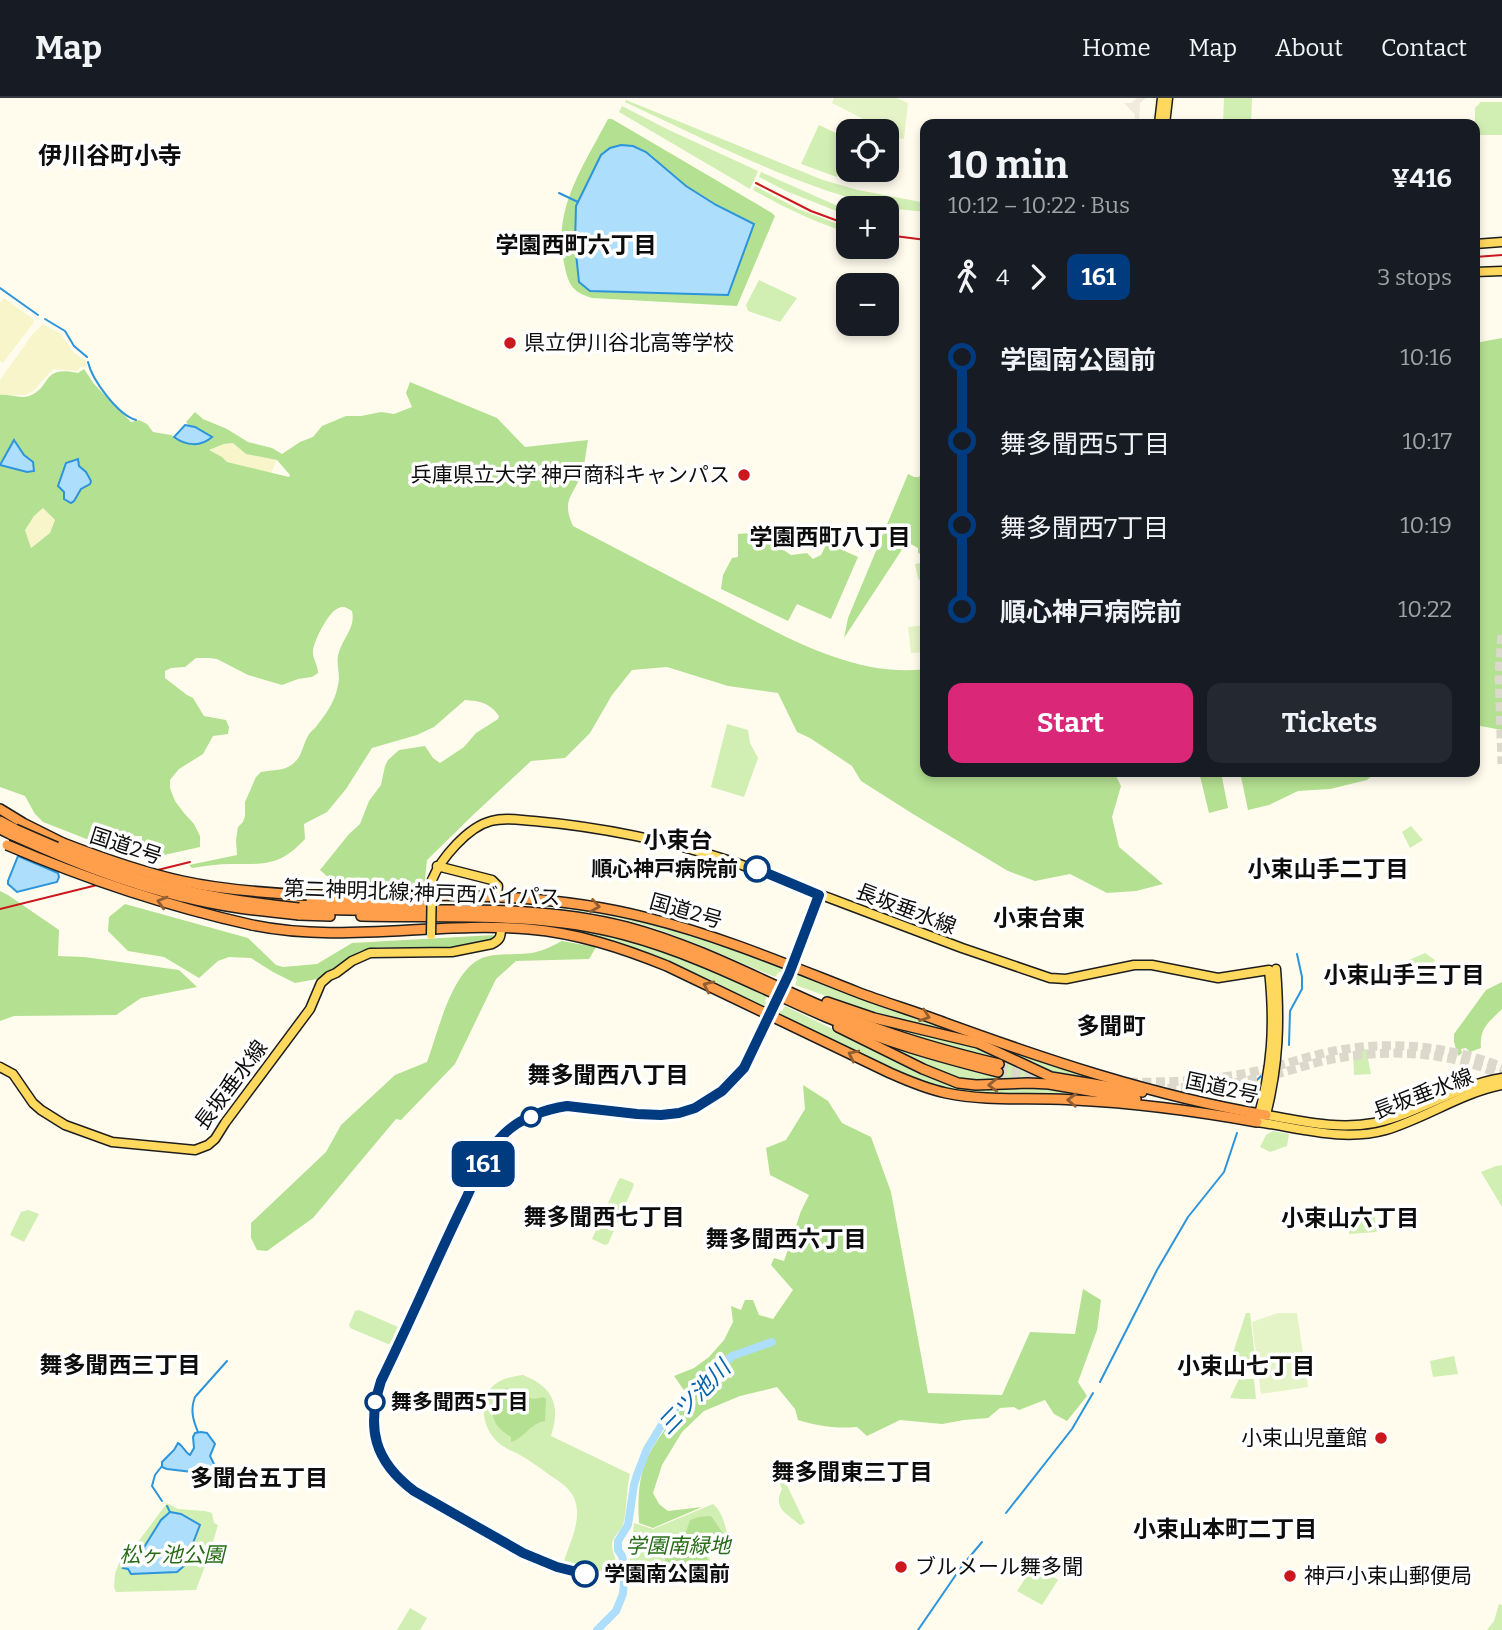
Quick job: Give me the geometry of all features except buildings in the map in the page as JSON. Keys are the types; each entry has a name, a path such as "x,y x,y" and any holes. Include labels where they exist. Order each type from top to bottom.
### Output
{"highway":[{"name":"国道2号","path":"0,809 23,823 108,861 184,882 307,898 497,896 600,907 690,929 1006,1046 1182,1098 1261,1117"},
{"name":"第二神明北線;神戸西バイパス","path":"0,821 14,832 69,860 124,881 241,909 500,923 558,922 623,934 658,944 728,972 877,1038 940,1057 999,1068 861,1023 696,950 593,919 512,910 299,912"},
{"name":"第二神明北線;神戸西バイパス","path":"0,829 14,832"},
{"name":"国道2号","path":"3,844 136,895 203,914 252,924 312,932 500,923 576,936 667,966 890,1073 943,1093 982,1098 1128,1103 1261,1117"},
{"path":"307,898 511,907 554,913"},
{"path":"728,972 894,1055 958,1083 1049,1084 1189,1110"},
{"path":"767,980 856,1013 978,1044 1051,1077 1182,1098"}],"main road":[{"path":"1159,119 1162,98"},
{"path":"1165,119 1168,98"},
{"path":"1480,244 1502,242"},
{"path":"1480,272 1502,271"},
{"name":"長坂垂水線","path":"432,952 432,880 438,866 470,831 492,820 508,819 577,826 691,849 734,862 1050,978 1066,979 1134,965 1152,965 1218,978 1272,970 1272,1050 1261,1117"},
{"path":"438,866 492,880 498,886 497,896"},
{"name":"長坂垂水線","path":"0,1066 13,1074 33,1103 74,1129 121,1143 202,1149 215,1139 310,1009 321,983 329,975 370,953 452,952 492,944 501,936 500,923"},
{"name":"長坂垂水線","path":"1261,1117 1330,1125 1361,1125 1385,1120 1473,1085 1502,1078"},
{"name":"長坂垂水線","path":"1261,1117 1330,1134 1377,1132 1502,1085"}],"shaded area":[{"path":"1137,98 1146,98 1140,103 1139,119 1135,119 1135,115 1124,103 1131,103"},
{"path":"4,298 34,322 3,363 0,361 0,303"},
{"path":"43,324 61,334 73,352 86,361 87,367 80,367 78,371 53,369 33,391 25,395 0,395 0,380"},
{"path":"233,443 246,454 277,460 271,473 227,462 208,451"},
{"path":"43,508 55,521 50,533 30,548 25,530"}],"green space":[{"path":"834,98 897,98 908,103 904,139 899,138 899,119 863,119 832,103"},
{"path":"1224,98 1252,98 1251,119 1223,119"},
{"path":"626,100 823,180 889,196 836,194 774,171 625,102"},
{"path":"1480,102 1502,102 1502,135 1480,135 1480,119 1475,119 1475,108"},
{"path":"622,106 758,171 750,189 619,112"},
{"path":"608,119 775,216 737,306 592,298 579,293 572,286 564,263 562,224 572,188","holes":["610,148 645,152 686,186 716,205"]},
{"path":"819,125 836,133 836,177 801,164"},
{"path":"761,172 836,205 836,211 786,191 759,177"},
{"path":"755,186 798,209 836,223 836,228 788,208 753,190"},
{"path":"899,198 920,202 920,211 899,209"},
{"path":"759,280 797,298 780,322 748,311 746,305"},
{"path":"1502,338 1502,730 1480,726 1480,342"},
{"path":"84,369 94,384 131,422 139,420 147,424 153,432 171,435 180,441 212,437 186,422 195,412 203,419 248,442 272,448 282,454 313,437 322,426 346,416 381,412 394,414 412,407 406,393 410,382 497,418 525,447 588,440 582,473 568,504 573,526 814,649 870,667 920,669 920,777 1116,777 1121,786 1112,817 1119,847 1163,884 1136,891 1107,893 1070,874 1035,881 1008,871 861,781 852,766 797,732 778,693 728,686 667,667 632,670 612,695 590,733 565,758 531,761 427,860 424,889 339,887 320,870 360,824 369,801 381,785 388,760 399,750 425,746 440,763 464,747 476,733 498,719 499,716 492,708 480,702 465,700 434,727 417,735 372,748 346,789 327,812 304,824 305,839 280,859 263,863 192,868 189,865 237,855 238,827 243,822 245,802 256,777 261,772 282,769 293,764 309,735 330,708 339,681 339,652 353,617 352,611 343,607 329,616 318,635 313,652 318,673 312,677 282,685 248,675 217,659 209,658 196,658 185,667 165,671 165,678 193,698 204,716 226,720 229,727 228,734 213,736 203,754 179,769 170,780 175,801 200,836 200,847 146,859 141,849 142,836 134,836 125,854 43,822 25,796 0,787 0,465 27,472 33,462 24,455 15,440 0,463 0,395 29,396 52,374 66,371 78,373","holes":["233,443 246,454 277,460 289,477 227,462 209,450","78,466 81,489 74,501 62,489","43,508 55,520 50,533 31,548 25,530"]},
{"path":"908,474 919,477 920,554 918,548 909,543 905,545 844,638 848,618"},
{"path":"768,526 772,529 773,547 791,555 807,553 813,559 821,555 829,544 858,557 831,619 797,604 788,621 721,589 723,575 732,558 738,557 738,534 750,533 756,527"},
{"path":"920,563 920,581 918,578 915,564"},
{"path":"920,626 920,652 911,653 908,627"},
{"path":"727,724 748,730 750,743 758,758 744,797 711,787"},
{"path":"1200,777 1222,777 1228,808 1209,813"},
{"path":"1241,777 1370,777 1330,789 1298,791 1269,805 1248,810"},
{"path":"1411,826 1423,840 1410,848 1402,832"},
{"path":"0,891 59,930 58,956 179,970 197,987 141,998 116,1015 14,1016 0,1021"},
{"path":"428,899 502,900 608,912 700,935 784,967 785,972 779,972 775,977 667,932 596,914 540,906"},
{"path":"125,904 248,938 276,965 283,967 317,964 352,943 494,935 490,942 446,948 378,947 360,951 317,979 295,983 251,958 229,957 218,961 199,978 164,957 128,951 108,931 109,917"},
{"path":"486,922 566,927 645,944 718,971 767,996 765,1001 769,1006 768,1010 655,957 615,942 574,932 440,924"},
{"path":"562,941 596,947 589,959 516,961 496,979 455,1064 401,1120 396,1119 313,1218 267,1251 257,1250 251,1238 251,1223 326,1152 341,1125 395,1075 427,1062 447,1004 471,965 488,956 536,952"},
{"path":"1425,953 1435,960 1418,980 1404,978 1402,963"},
{"path":"1384,965 1386,981 1368,983 1367,967"},
{"path":"799,972 1109,1083 1043,1070 994,1045 967,1035 877,1014 795,985 797,980 792,976"},
{"path":"1502,982 1502,1009 1483,1030 1481,1048 1470,1052 1466,1048 1461,1049 1462,1053 1458,1056 1454,1034 1486,990"},
{"path":"785,1006 936,1079 976,1089 1036,1088 1088,1096 981,1094 939,1087 919,1081 776,1014"},
{"path":"879,1022 973,1045 1044,1077 1043,1081 968,1081 942,1075 873,1042 874,1039 922,1057 983,1072 933,1043 878,1024"},
{"path":"1366,1049 1371,1074 1354,1075 1353,1051"},
{"path":"803,1085 828,1101 842,1123 871,1137 891,1192 928,1393 1002,1395 1030,1332 1075,1334 1083,1289 1101,1300 1097,1330 1078,1382 1087,1396 1067,1421 1054,1414 1045,1400 1019,1410 1014,1407 1000,1408 988,1418 942,1424 900,1420 867,1436 857,1427 827,1427 798,1420 795,1409 777,1387 740,1396 704,1411 682,1432 662,1465 653,1493 659,1504 668,1511 702,1507 653,1528 639,1523 638,1504 642,1473 655,1443 690,1399 674,1376 694,1368 709,1357 724,1340 733,1322 731,1306 741,1310 745,1300 753,1300 759,1315 773,1319 793,1290 771,1265 774,1258 784,1261 809,1195 770,1175 766,1148 786,1140 805,1109"},
{"path":"1273,1131 1289,1134 1287,1146 1270,1152 1260,1147 1266,1135"},
{"path":"1502,1165 1502,1207 1481,1172"},
{"path":"621,1178 634,1185 608,1244 605,1245 592,1239"},
{"path":"1351,1209 1373,1209 1377,1232 1349,1234 1348,1213"},
{"path":"28,1210 39,1214 24,1242 10,1235 21,1212"},
{"path":"359,1310 398,1327 392,1343 388,1344 350,1328 355,1311"},
{"path":"1246,1313 1250,1313 1256,1366 1231,1359"},
{"path":"1278,1313 1297,1313 1308,1387 1261,1394 1252,1322"},
{"path":"1454,1356 1458,1374 1433,1377 1430,1361"},
{"path":"523,1375 541,1385 552,1398 555,1415 551,1436 630,1474 623,1525 612,1544 619,1571 583,1569 564,1561 577,1514 572,1494 536,1465 500,1444 488,1430 484,1407 490,1389 505,1379"},
{"path":"1239,1379 1254,1379 1256,1399 1230,1398"},
{"path":"506,1388 528,1398 546,1399 545,1421 511,1442 511,1437 494,1421 493,1414 495,1401"},
{"path":"783,1477 805,1523 800,1525 780,1506 779,1496 782,1489 778,1479"},
{"name":"松ヶ池公園","path":"167,1503 178,1509 212,1513 214,1523 218,1525 196,1590 116,1592 115,1574 121,1557 138,1542"},
{"name":"学園南緑地","path":"713,1504 722,1517 730,1541 708,1551 711,1566 680,1571 629,1571 634,1523 653,1529"},
{"path":"711,1516 727,1539 706,1550 708,1563 679,1569 662,1569 665,1552 685,1535 690,1520"},
{"path":"1038,1566 1058,1580 1042,1605 1017,1591 1033,1567"},
{"path":"1499,1604 1502,1605 1502,1630 1487,1630 1494,1621"},
{"path":"410,1608 427,1618 420,1630 397,1630"}],"water":[{"path":"633,146 646,152 686,186 754,224 728,295 590,291 579,282 575,244 576,206 601,155 610,148"},
{"path":"185,425 195,427 212,437 198,444 183,442 174,437"},
{"path":"14,440 24,455 33,462 34,471 27,472 0,465"},
{"path":"78,459 79,466 91,481 71,503 64,499 64,492 58,486 66,463"},
{"path":"18,856 58,873 57,882 17,892 8,881"},
{"path":"195,1433 207,1433 215,1444 210,1456 219,1474 162,1467 162,1462 178,1443 190,1455 194,1448 193,1437"},
{"path":"170,1512 181,1514 200,1525 184,1566 177,1572 131,1574 128,1569 123,1568 126,1563 136,1560 161,1520"}],"waterway":[{"path":"559,193 578,202"},
{"path":"0,288 38,315"},
{"path":"45,319 65,331 74,346 87,357"},
{"path":"88,362 107,396 121,411 136,420"},
{"path":"1289,1045 1290,1011 1302,989 1297,954"},
{"path":"1246,1101 1251,1086 1263,1074"},
{"path":"1100,1382 1157,1270 1188,1217 1224,1172 1237,1133"},
{"name":"三ツ池川","path":"597,1630 616,1611 623,1594 625,1569 618,1550 618,1541 628,1525 634,1485 647,1449 677,1407 732,1356 772,1342"},
{"path":"198,1432 193,1415 195,1397 227,1361"},
{"path":"1006,1513 1072,1429 1093,1393"},
{"path":"162,1466 155,1475 152,1486 162,1501"},
{"path":"167,1506 170,1512"},
{"path":"918,1630 982,1542"}],"tunnel":[{"path":"1502,635 1499,674 1502,764"},
{"path":"1129,1082 1225,1077 1329,1052 1373,1046 1438,1049 1502,1067"},
{"path":"1154,1089 1238,1082 1323,1061 1391,1053 1458,1060 1502,1075"},
{"path":"999,1064 1035,1071"},
{"path":"998,1072 1042,1080"}],"railway":[{"path":"756,183 811,211 836,220"},
{"path":"899,237 920,239"},
{"path":"1480,257 1502,255"},
{"path":"0,909 190,862"}],"bus line":[{"name":"161","path":"585,1574 557,1567 523,1553 414,1491 398,1479 377,1443 373,1420 376,1398 381,1381 471,1188 492,1149 505,1133 524,1120 554,1108 567,1106 649,1115 679,1113 709,1100 722,1091 744,1068 789,974 819,895 757,869"}],"place":[{"name":"県立伊川谷北高等学校","path":"510,343"},
{"name":"兵庫県立大学 神戸商科キャンパス","path":"744,475"},
{"name":"順心神戸病院前","path":"757,869"},
{"name":"舞多聞西5丁目","path":"375,1402"},
{"name":"小束山児童館","path":"1381,1438"},
{"name":"ブルメール舞多聞","path":"901,1567"},
{"name":"学園南公園前","path":"585,1574"},
{"name":"神戸小束山郵便局","path":"1290,1576"}],"district":[{"name":"伊川谷町小寺","path":"110,156"},
{"name":"学園西町六丁目","path":"576,245"},
{"name":"学園西町八丁目","path":"830,537"},
{"name":"小束台","path":"678,840"},
{"name":"小束山手二丁目","path":"1328,869"},
{"name":"小束台東","path":"1039,918"},
{"name":"小束山手三丁目","path":"1404,975"},
{"name":"多聞町","path":"1111,1026"},
{"name":"舞多聞西八丁目","path":"608,1075"},
{"name":"舞多聞西七丁目","path":"604,1217"},
{"name":"小束山六丁目","path":"1350,1218"},
{"name":"舞多聞西六丁目","path":"786,1239"},
{"name":"舞多聞西三丁目","path":"120,1365"},
{"name":"小束山七丁目","path":"1246,1366"},
{"name":"舞多聞東三丁目","path":"852,1472"},
{"name":"多聞台五丁目","path":"259,1478"},
{"name":"小束山本町二丁目","path":"1225,1529"}]}
